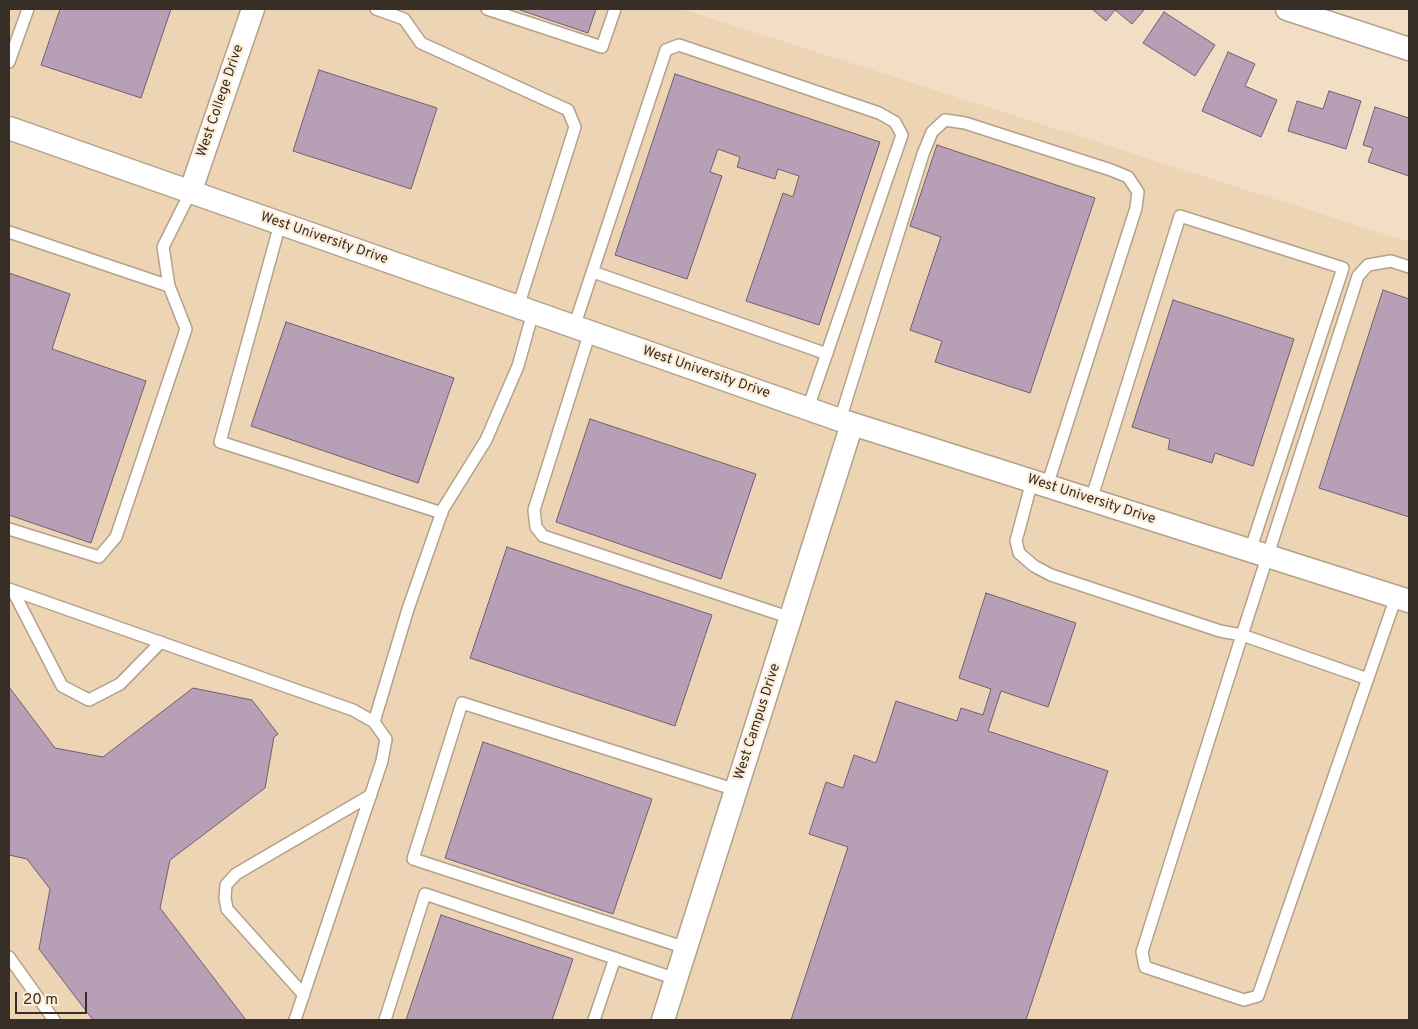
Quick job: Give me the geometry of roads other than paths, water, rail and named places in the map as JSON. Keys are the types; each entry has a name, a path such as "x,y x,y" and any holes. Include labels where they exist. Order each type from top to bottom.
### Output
{"street":[{"name":"West College Drive","path":"190,193 253,9"},
{"path":"1287,9 1409,49"},
{"name":"West University Drive","path":"9,128 846,422 1403,599"},
{"name":"West Campus Drive","path":"663,1020 791,618 846,422"}],"lane":[{"path":"9,62 28,9"},
{"path":"374,722 408,609 442,513 486,440 518,366 525,310 575,127 568,110 421,43 404,19 376,9"},
{"path":"487,9 602,47 615,9"},
{"path":"791,618 543,536 536,527 534,510 582,330 593,272 666,50 679,46 879,113 895,122 902,135 808,408"},
{"path":"846,422 923,154 932,132 945,120 965,123 1128,177 1138,192 1136,208 1040,483 1016,541 1019,553 1034,566 1051,575 1242,636 1368,679"},
{"path":"9,529 99,557 116,537 186,329 169,286 163,247 190,193"},
{"path":"1091,500 1180,216 1343,268 1260,554 1242,636 1142,952 1145,967 1244,1000 1258,996 1368,679 1403,599"},
{"path":"280,224 220,442 442,513"},
{"path":"9,232 169,286"},
{"path":"1260,554 1358,276 1368,265 1392,261 1409,267"},
{"path":"593,272 827,354"},
{"path":"11,590 62,686 89,700 120,684 160,642"},
{"path":"11,590 353,710 374,722 386,739 382,761 371,795 295,1020"},
{"path":"686,948 414,859 462,703 736,790"},
{"path":"304,996 228,909 225,898 226,885 236,874 371,795"},
{"path":"385,1020 425,894 676,979"},
{"path":"9,958 54,1020"},
{"path":"594,1020 615,958"}]}
